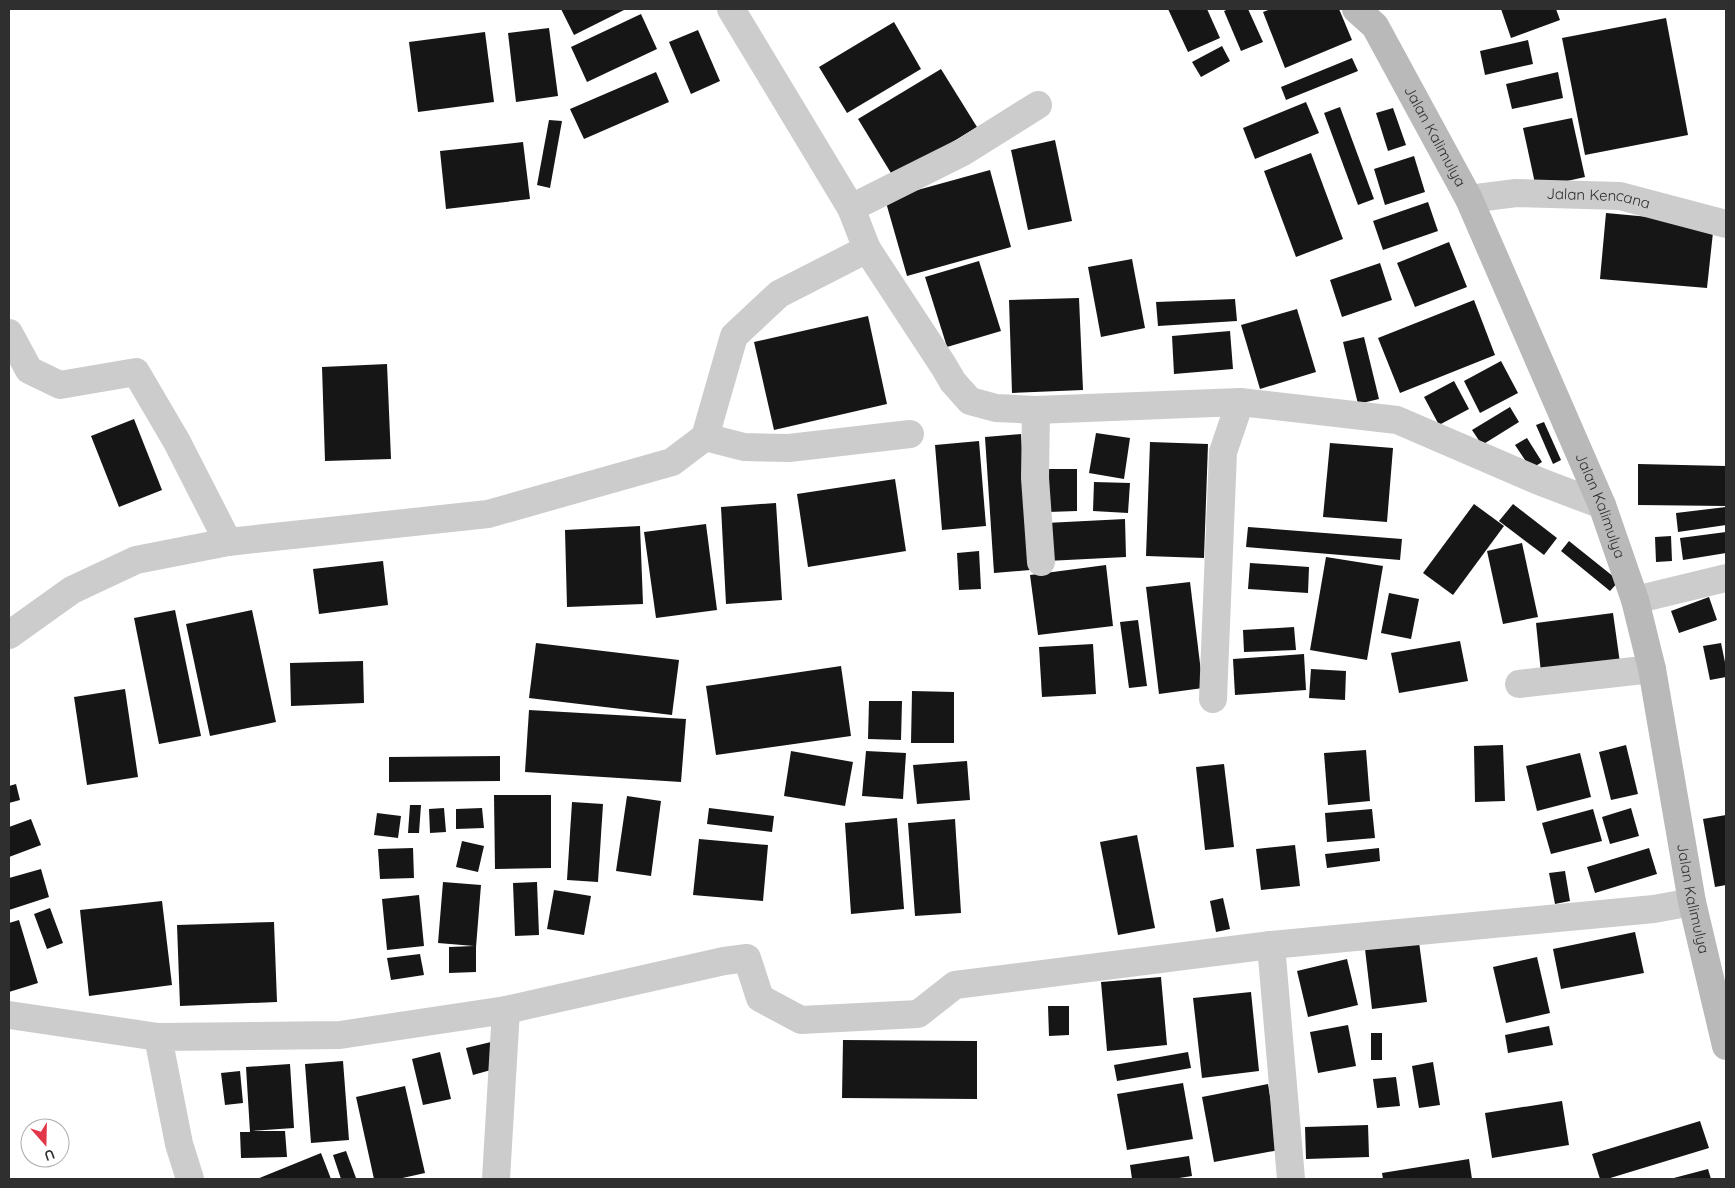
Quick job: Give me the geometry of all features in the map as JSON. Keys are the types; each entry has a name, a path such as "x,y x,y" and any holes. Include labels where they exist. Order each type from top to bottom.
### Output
{"street":[{"path":"731,9 851,208 866,249 953,382 970,401 996,408 1036,410 1240,402 1398,420 1541,482 1602,505"},
{"name":"Jalan Kalimulya","path":"1356,9 1375,26 1468,199 1602,505 1635,600 1652,668 1692,902 1726,1046"},
{"path":"851,208 963,152 1038,105"},
{"name":"Jalan Kencana","path":"1468,199 1516,194 1620,196 1726,224"},
{"path":"9,635 72,590 136,560 228,542 488,514 672,462 705,437 734,336 779,294 866,249"},
{"path":"9,333 29,370 60,385 136,372 176,442 228,542"},
{"path":"1213,699 1223,452 1240,402"},
{"path":"1036,410 1035,478 1042,562"},
{"path":"705,437 744,447 789,448 910,434"},
{"path":"1635,600 1726,578"},
{"path":"1519,684 1652,668"},
{"path":"9,1015 158,1037 340,1035 506,1010 724,961 746,958 760,998 801,1020 918,1014 955,985 1271,945 1654,909 1692,902"},
{"path":"1271,945 1291,1179"},
{"path":"496,1179 506,1010"},
{"path":"158,1037 179,1144 190,1179"}],"building":[{"path":"561,9 626,9 574,35"},
{"path":"1168,9 1207,9 1220,38 1188,52"},
{"path":"1229,9 1248,9 1263,42 1241,51 1224,11"},
{"path":"1271,9 1339,9 1352,40 1285,68 1263,12"},
{"path":"1501,9 1556,9 1560,20 1511,38"},
{"path":"641,14 657,49 587,82 571,47"},
{"path":"1666,18 1688,135 1585,155 1562,38"},
{"path":"894,22 921,69 847,113 819,67"},
{"path":"549,28 558,96 516,102 508,33"},
{"path":"698,30 720,81 691,94 669,42"},
{"path":"485,32 494,102 418,112 409,42"},
{"path":"1528,40 1533,64 1485,75 1480,51"},
{"path":"1222,46 1230,61 1201,77 1192,62"},
{"path":"1352,58 1358,71 1286,100 1281,87"},
{"path":"941,69 977,127 894,178 858,119"},
{"path":"656,72 669,102 584,139 570,109"},
{"path":"1558,72 1563,98 1512,109 1506,84"},
{"path":"1306,102 1319,133 1255,159 1243,128"},
{"path":"1340,107 1374,199 1358,205 1324,113"},
{"path":"1393,108 1406,145 1388,151 1376,113"},
{"path":"1572,118 1585,177 1536,188 1523,128"},
{"path":"549,120 562,121 550,188 537,185"},
{"path":"1055,140 1072,221 1028,230 1011,150"},
{"path":"523,142 530,199 446,209 440,151"},
{"path":"1311,153 1343,239 1296,257 1264,171"},
{"path":"1414,156 1425,192 1385,205 1374,169"},
{"path":"990,170 1011,247 907,276 885,199"},
{"path":"1428,202 1438,231 1383,250 1373,221"},
{"path":"1606,213 1714,223 1707,288 1600,279"},
{"path":"1449,242 1467,287 1415,307 1397,263"},
{"path":"1132,259 1145,328 1101,337 1088,267"},
{"path":"979,261 1001,331 947,347 925,277"},
{"path":"1380,263 1392,300 1342,317 1330,280"},
{"path":"1079,298 1083,390 1012,393 1009,300"},
{"path":"1235,299 1237,321 1158,326 1156,302"},
{"path":"1474,300 1495,355 1400,393 1378,338"},
{"path":"1297,309 1316,372 1260,389 1241,325"},
{"path":"868,316 887,404 774,430 754,342"},
{"path":"1230,331 1233,369 1174,374 1172,336"},
{"path":"1364,337 1379,399 1358,404 1343,342"},
{"path":"1501,361 1518,393 1480,413 1464,381"},
{"path":"387,364 391,459 325,461 322,367"},
{"path":"1454,381 1469,409 1439,425 1424,397"},
{"path":"1510,407 1519,422 1482,445 1472,430"},
{"path":"134,419 162,490 119,507 91,436"},
{"path":"1544,422 1561,460 1553,464 1536,425"},
{"path":"1096,433 1130,438 1124,479 1089,473"},
{"path":"1021,434 1030,570 994,573 985,437"},
{"path":"1527,438 1542,462 1531,469 1515,445"},
{"path":"979,441 986,526 942,530 935,445"},
{"path":"1150,442 1208,444 1204,558 1146,556"},
{"path":"1330,443 1393,448 1387,522 1323,517"},
{"path":"1638,464 1726,466 1726,506 1638,505"},
{"path":"1048,469 1077,469 1077,511 1048,512"},
{"path":"895,479 906,551 808,567 797,494"},
{"path":"1094,482 1130,483 1128,513 1093,511"},
{"path":"776,503 782,600 726,604 721,507"},
{"path":"1474,504 1504,526 1453,595 1423,573"},
{"path":"1513,504 1557,538 1544,555 1499,521"},
{"path":"1726,507 1726,525 1678,532 1676,513"},
{"path":"1125,519 1126,557 1047,561 1046,523"},
{"path":"706,524 717,610 656,618 644,532"},
{"path":"640,526 643,604 567,607 565,530"},
{"path":"1248,527 1402,539 1400,560 1246,547"},
{"path":"1726,532 1726,553 1683,560 1680,538"},
{"path":"1671,536 1672,561 1656,562 1655,537"},
{"path":"1569,541 1619,581 1610,591 1561,551"},
{"path":"1522,543 1538,617 1503,624 1487,551"},
{"path":"979,551 981,589 959,590 957,553"},
{"path":"1326,557 1383,566 1367,660 1310,650"},
{"path":"383,561 388,605 319,614 313,569"},
{"path":"1250,563 1309,567 1308,593 1248,589"},
{"path":"1106,565 1113,626 1038,635 1030,575"},
{"path":"1190,582 1203,688 1159,694 1146,587"},
{"path":"1389,593 1419,599 1411,639 1381,633"},
{"path":"1709,597 1717,620 1679,633 1671,611"},
{"path":"175,610 201,736 159,744 134,618"},
{"path":"252,610 276,722 210,736 186,624"},
{"path":"1613,613 1620,663 1541,673 1536,623"},
{"path":"1138,620 1147,686 1129,688 1120,622"},
{"path":"1294,627 1296,650 1244,652 1243,630"},
{"path":"1460,641 1468,681 1399,693 1391,653"},
{"path":"536,643 679,660 672,715 529,698"},
{"path":"1721,643 1726,677 1710,680 1703,646"},
{"path":"1093,644 1096,694 1042,697 1039,647"},
{"path":"1304,654 1306,690 1235,695 1233,659"},
{"path":"363,661 364,703 291,706 290,663"},
{"path":"841,666 851,736 716,755 706,686"},
{"path":"1311,669 1346,671 1345,700 1309,698"},
{"path":"125,689 138,777 87,785 74,697"},
{"path":"912,691 954,692 954,743 911,743"},
{"path":"869,701 902,701 901,740 868,739"},
{"path":"529,710 686,719 681,782 525,772"},
{"path":"1503,745 1505,801 1475,802 1474,746"},
{"path":"1626,745 1638,794 1611,800 1599,752"},
{"path":"1366,750 1370,801 1328,805 1324,753"},
{"path":"791,751 853,762 845,806 784,796"},
{"path":"866,751 906,753 903,799 862,796"},
{"path":"1580,753 1591,797 1537,811 1526,766"},
{"path":"500,756 500,781 389,782 389,757"},
{"path":"967,761 970,800 917,804 913,765"},
{"path":"1224,764 1234,847 1205,850 1196,767"},
{"path":"16,784 20,800 9,803 9,786"},
{"path":"494,795 551,795 551,868 495,869"},
{"path":"627,796 661,801 651,876 616,871"},
{"path":"572,802 603,804 598,882 567,880"},
{"path":"410,805 421,805 419,833 408,833"},
{"path":"444,808 446,832 430,833 429,809"},
{"path":"482,808 484,828 456,829 456,809"},
{"path":"709,808 774,816 772,832 707,824"},
{"path":"1631,808 1639,836 1610,844 1602,817"},
{"path":"1372,809 1375,838 1327,842 1325,813"},
{"path":"1593,809 1602,841 1551,854 1542,823"},
{"path":"377,813 401,816 398,838 374,835"},
{"path":"1726,815 1726,885 1715,887 1703,819"},
{"path":"897,818 904,909 851,914 845,823"},
{"path":"31,819 41,845 9,857 9,827"},
{"path":"955,819 961,913 915,916 908,823"},
{"path":"1137,835 1155,928 1118,935 1100,842"},
{"path":"699,839 768,845 763,901 693,895"},
{"path":"462,841 484,846 478,872 456,867"},
{"path":"1295,845 1300,886 1261,890 1256,849"},
{"path":"413,848 414,878 380,879 378,849"},
{"path":"1379,848 1380,861 1327,868 1325,854"},
{"path":"1649,848 1657,874 1595,893 1587,867"},
{"path":"41,869 49,897 9,910 9,878"},
{"path":"1565,871 1570,901 1555,904 1549,873"},
{"path":"443,882 481,885 476,972 449,973 449,947 474,946 438,943"},
{"path":"537,882 539,935 515,936 513,883"},
{"path":"554,890 591,896 584,935 547,929"},
{"path":"419,895 424,946 387,950 382,899"},
{"path":"1223,898 1230,929 1216,932 1210,901"},
{"path":"162,901 172,985 89,996 80,910"},
{"path":"50,908 63,943 47,949 34,914"},
{"path":"19,920 38,983 9,992 9,923"},
{"path":"274,922 277,1002 180,1006 177,925"},
{"path":"1635,932 1644,973 1561,989 1553,949"},
{"path":"1419,942 1427,1002 1372,1009 1365,949"},
{"path":"420,954 424,975 391,980 387,958"},
{"path":"1537,957 1550,1013 1506,1023 1493,967"},
{"path":"1347,959 1358,1005 1308,1017 1297,971"},
{"path":"1161,977 1167,1045 1107,1051 1101,982"},
{"path":"1251,992 1259,1071 1202,1078 1193,998"},
{"path":"1048,1006 1069,1006 1069,1035 1049,1036"},
{"path":"1348,1025 1356,1066 1318,1073 1310,1032"},
{"path":"1549,1026 1553,1045 1508,1053 1505,1035"},
{"path":"1371,1033 1382,1033 1382,1060 1371,1060"},
{"path":"843,1040 977,1041 977,1099 842,1098"},
{"path":"491,1042 498,1068 473,1075 466,1048"},
{"path":"440,1052 451,1099 423,1105 412,1059"},
{"path":"1188,1052 1191,1068 1117,1081 1114,1065"},
{"path":"343,1061 349,1140 311,1143 305,1064"},
{"path":"1433,1062 1440,1105 1419,1108 1412,1066"},
{"path":"290,1064 294,1128 252,1131 285,1131 287,1157 241,1158 240,1132 250,1132 246,1067"},
{"path":"240,1071 243,1103 225,1105 221,1073"},
{"path":"1396,1077 1400,1106 1377,1108 1373,1079"},
{"path":"1183,1083 1193,1139 1127,1150 1117,1094"},
{"path":"1268,1084 1279,1150 1214,1162 1202,1097"},
{"path":"405,1086 425,1173 398,1179 374,1179 356,1097"},
{"path":"1562,1101 1569,1145 1492,1158 1485,1113"},
{"path":"1700,1121 1709,1148 1607,1179 1600,1179 1592,1154"},
{"path":"1368,1125 1369,1157 1306,1159 1305,1127"},
{"path":"346,1151 356,1178 341,1179 333,1155"},
{"path":"321,1153 331,1179 257,1179"},
{"path":"1189,1156 1192,1176 1173,1179 1132,1179 1130,1165"},
{"path":"1469,1159 1472,1179 1383,1179 1382,1173"},
{"path":"1708,1169 1711,1179 1670,1179"}]}
